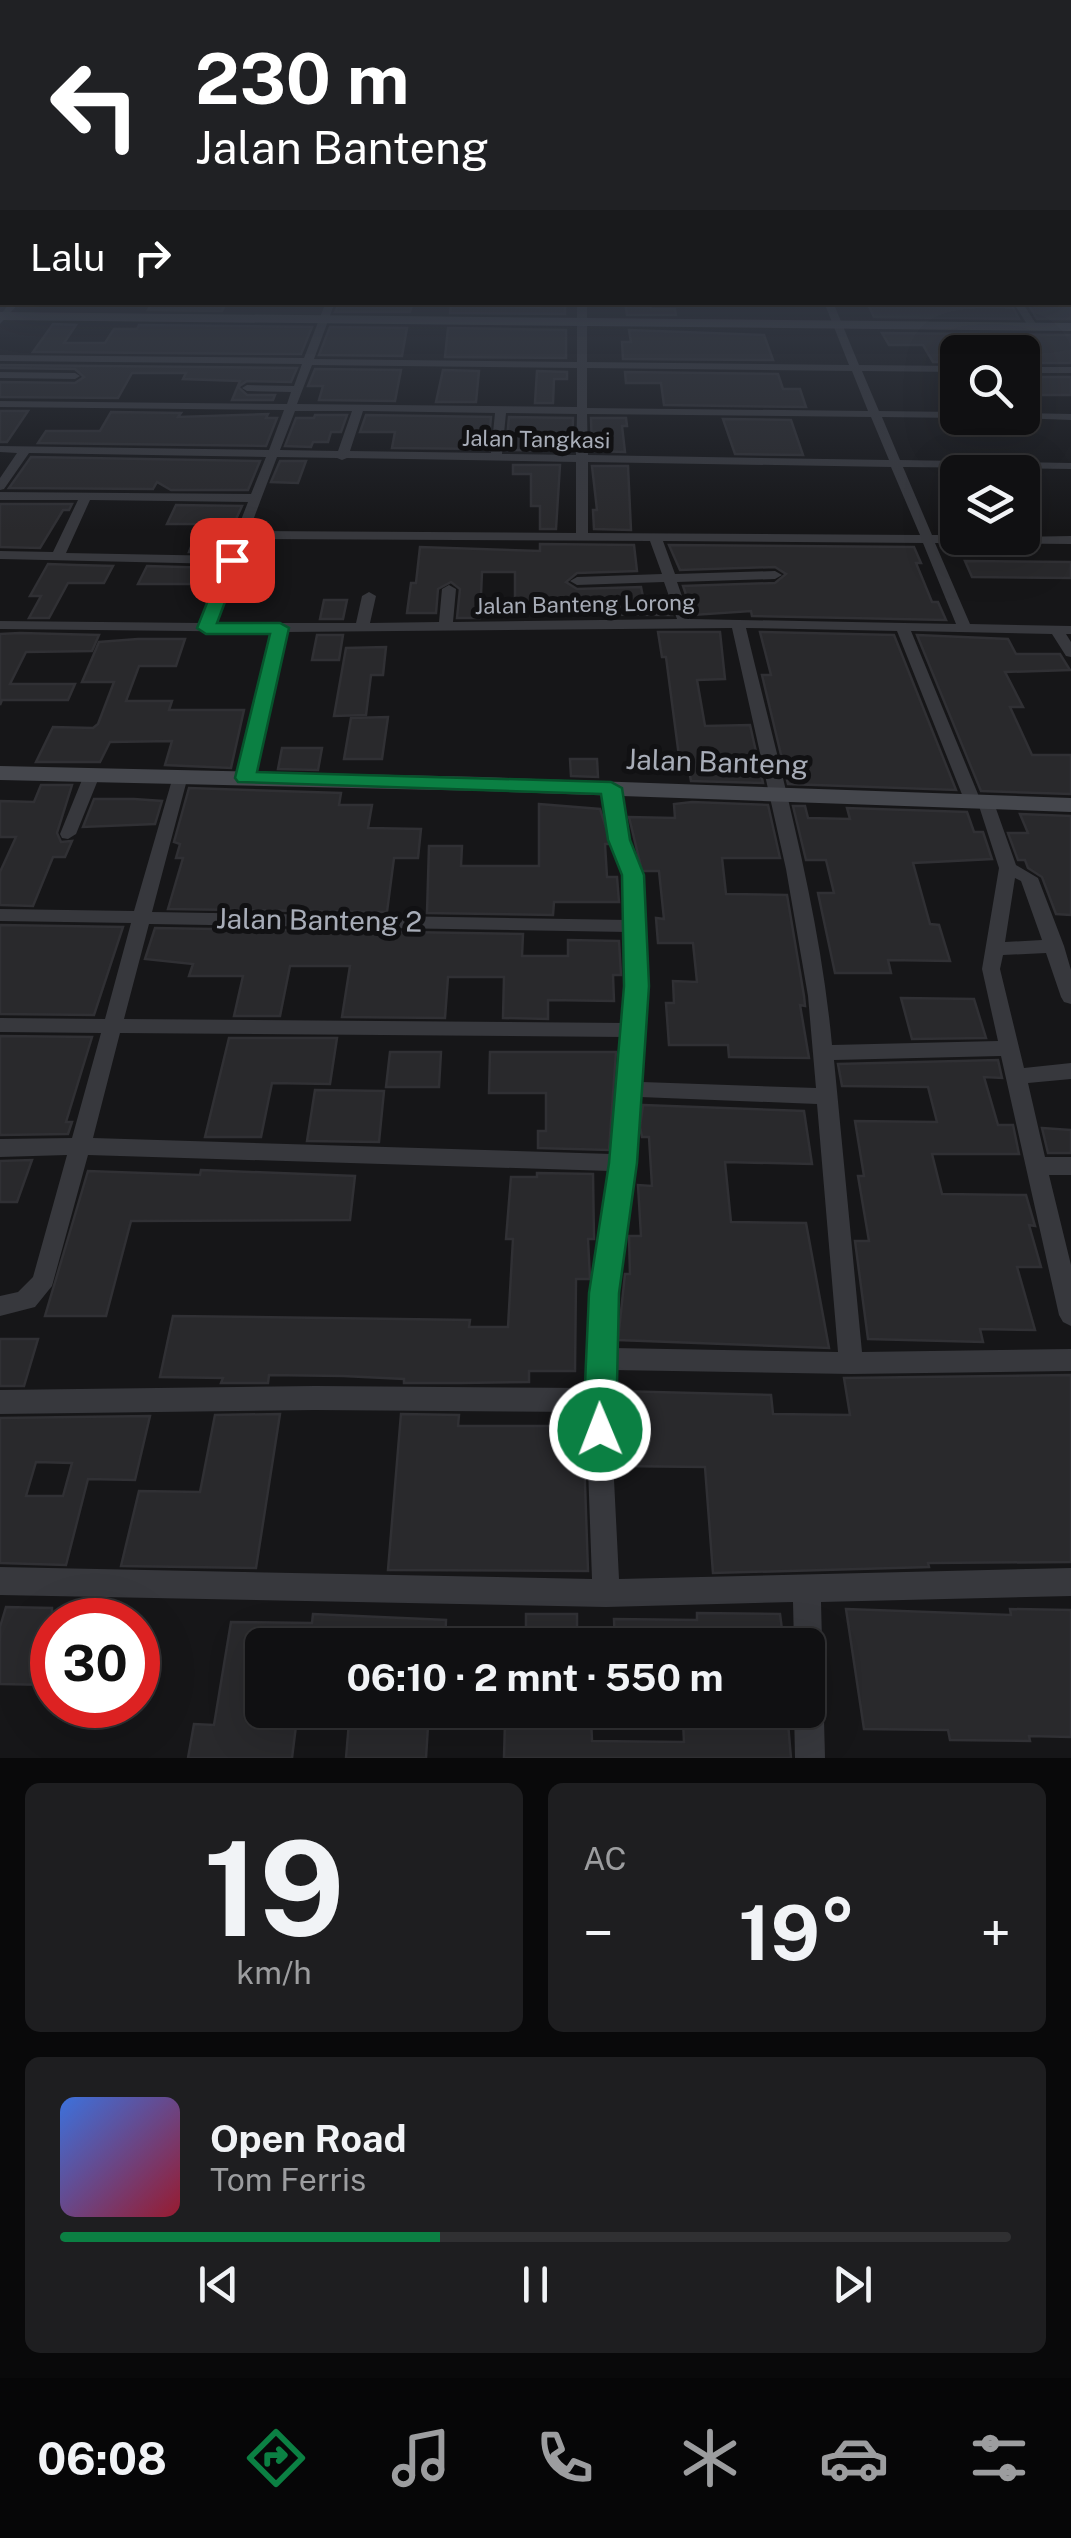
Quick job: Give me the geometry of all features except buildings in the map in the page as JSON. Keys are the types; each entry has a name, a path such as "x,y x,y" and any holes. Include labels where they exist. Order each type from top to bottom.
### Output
{"street":[{"path":"206,628 306,367"},
{"path":"582,367 582,539"},
{"path":"788,367 940,369"},
{"path":"853,368 965,628"},
{"path":"1040,370 1071,370"},
{"path":"0,375 76,376"},
{"path":"247,388 298,389"},
{"path":"0,404 940,415"},
{"path":"342,457 358,410"},
{"path":"496,458 501,410"},
{"path":"1040,416 1071,417"},
{"name":"Jalan Tangkasi","path":"0,449 1071,466"},
{"path":"0,486 25,450"},
{"path":"0,496 256,498"},
{"path":"57,557 86,496"},
{"path":"241,536 1071,540"},
{"path":"655,536 685,623"},
{"path":"0,555 232,560"},
{"path":"577,582 776,575"},
{"path":"446,626 449,589"},
{"path":"362,627 368,596"},
{"path":"738,623 779,794 812,960 851,1363"},
{"name":"Jalan Banteng Lorong","path":"0,625 280,628 738,623 1064,630"},
{"path":"902,626 1008,868 992,969 1071,1315"},
{"path":"245,778 280,628"},
{"path":"1064,630 1071,653"},
{"name":"Jalan Banteng","path":"0,773 1071,804"},
{"path":"68,834 92,774"},
{"path":"0,1306 23,1303 36,1295 44,1280 180,776"},
{"path":"606,1593 598,1400 604,1293 630,1090 637,926 633,875 619,840 611,788"},
{"path":"1008,868 1029,878 1071,996"},
{"name":"Jalan Banteng 2","path":"0,916 637,926"},
{"path":"994,949 1056,946"},
{"path":"0,1025 633,1030"},
{"path":"824,1053 1007,1048"},
{"path":"1014,1076 1071,1072"},
{"path":"630,1090 828,1096"},
{"path":"0,1148 78,1146 623,1163"},
{"path":"1034,1166 1071,1166"},
{"path":"600,1359 851,1363 1071,1360"},
{"path":"0,1402 598,1400"},
{"path":"0,1582 606,1593 1071,1582"},
{"path":"806,1590 810,1758"}],"route":[{"path":"232,560 206,628 280,628 245,778 611,788 619,840 633,875 636,986 623,1163 604,1293 600,1430"}]}
